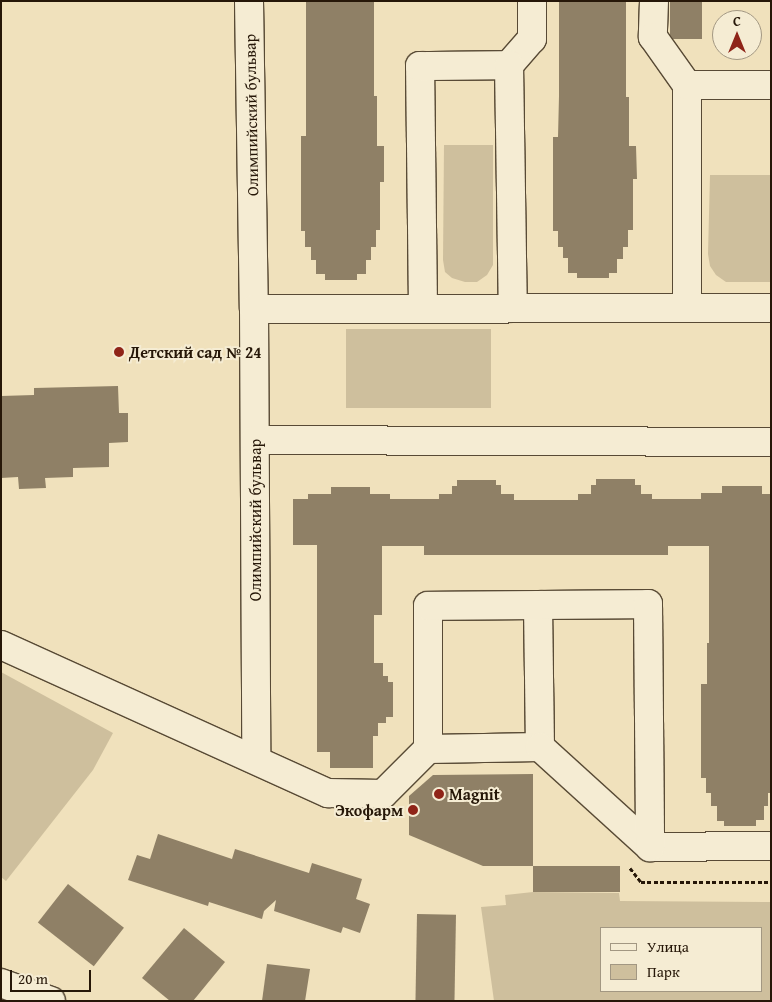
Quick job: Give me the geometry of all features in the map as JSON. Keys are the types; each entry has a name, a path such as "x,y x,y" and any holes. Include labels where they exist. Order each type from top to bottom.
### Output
{"street":[{"name":"Олимпийский бульвар","path":"249,1 254,308 256,759"},
{"path":"512,308 509,65 532,39 532,1"},
{"path":"654,1 653,37 688,84 688,308"},
{"path":"423,308 420,66 509,65"},
{"path":"688,84 771,84"},
{"path":"254,308 771,308"},
{"path":"254,440 771,442"},
{"path":"428,749 428,606 648,604 650,847"},
{"path":"538,605 540,747"},
{"path":"1,645 328,793 383,794 428,749 540,747 650,847 771,846"},
{"path":"1,983 51,1001"}],"path":[{"path":"628,866 641,882 771,882"}],"green space":[{"path":"444,145 493,145 493,265 487,275 477,282 465,282 452,278 445,272 443,260"},
{"path":"710,175 771,175 771,282 726,282 716,275 710,266 708,254"},
{"path":"346,329 491,329 491,408 346,408"},
{"path":"1,672 113,733 93,770 6,881 1,877"},
{"path":"533,892 619,893 620,901 771,902 771,1001 494,1001 481,907 506,905 505,895"}],"building":[{"path":"306,1 374,1 374,96 377,96 377,146 384,146 384,182 380,182 380,230 376,230 376,247 371,247 371,260 366,260 366,274 357,274 357,280 325,280 325,274 316,274 316,260 311,260 311,247 305,247 305,231 301,231 301,136 306,136"},
{"path":"559,1 626,1 626,97 629,97 629,146 636,146 637,179 633,179 633,230 628,230 628,247 623,247 623,259 617,259 617,273 609,273 609,278 577,278 577,273 568,273 568,258 563,258 563,247 558,247 558,231 553,231 553,137 558,137"},
{"path":"670,1 702,1 702,39 673,39 670,35"},
{"path":"118,386 119,413 128,413 128,442 109,443 109,467 73,468 73,477 45,478 46,488 19,489 18,477 1,478 1,396 34,395 34,388"},
{"path":"596,479 635,479 635,485 641,485 641,494 652,494 652,499 701,499 701,493 722,493 722,486 762,486 762,494 771,494 771,793 768,793 768,806 764,806 764,820 756,820 756,826 724,826 724,821 717,821 717,806 711,806 711,793 706,793 706,778 701,778 701,684 707,684 707,643 709,643 709,546 668,546 668,555 424,555 424,546 382,546 382,615 374,615 374,663 383,663 383,676 388,676 388,682 393,682 393,717 386,717 386,723 378,723 378,736 373,736 373,768 330,768 330,752 317,752 317,545 293,545 293,499 308,499 308,494 331,494 331,487 370,487 370,494 390,494 390,499 439,499 439,494 452,494 452,486 457,486 457,480 496,480 496,485 501,485 501,494 514,494 514,500 578,500 578,494 591,494 591,485 596,485"},
{"path":"533,774 533,866 483,866 409,835 409,796 433,775"},
{"path":"158,834 232,859 235,849 309,873 312,863 362,879 356,899 370,904 360,933 343,927 341,933 274,911 276,900 264,911 262,919 209,902 208,906 128,880 137,855 150,859"},
{"path":"533,866 620,866 620,892 533,892"},
{"path":"68,884 124,928 94,966 38,923"},
{"path":"417,914 456,915 454,1001 415,1001"},
{"path":"184,928 225,962 193,1001 170,1001 142,978"},
{"path":"267,964 310,969 305,1001 262,1001"}],"place":[{"name":"Детский сад № 24","path":"119,352"},
{"name":"Magnit","path":"439,794"},
{"name":"Экофарм","path":"413,810"}]}
